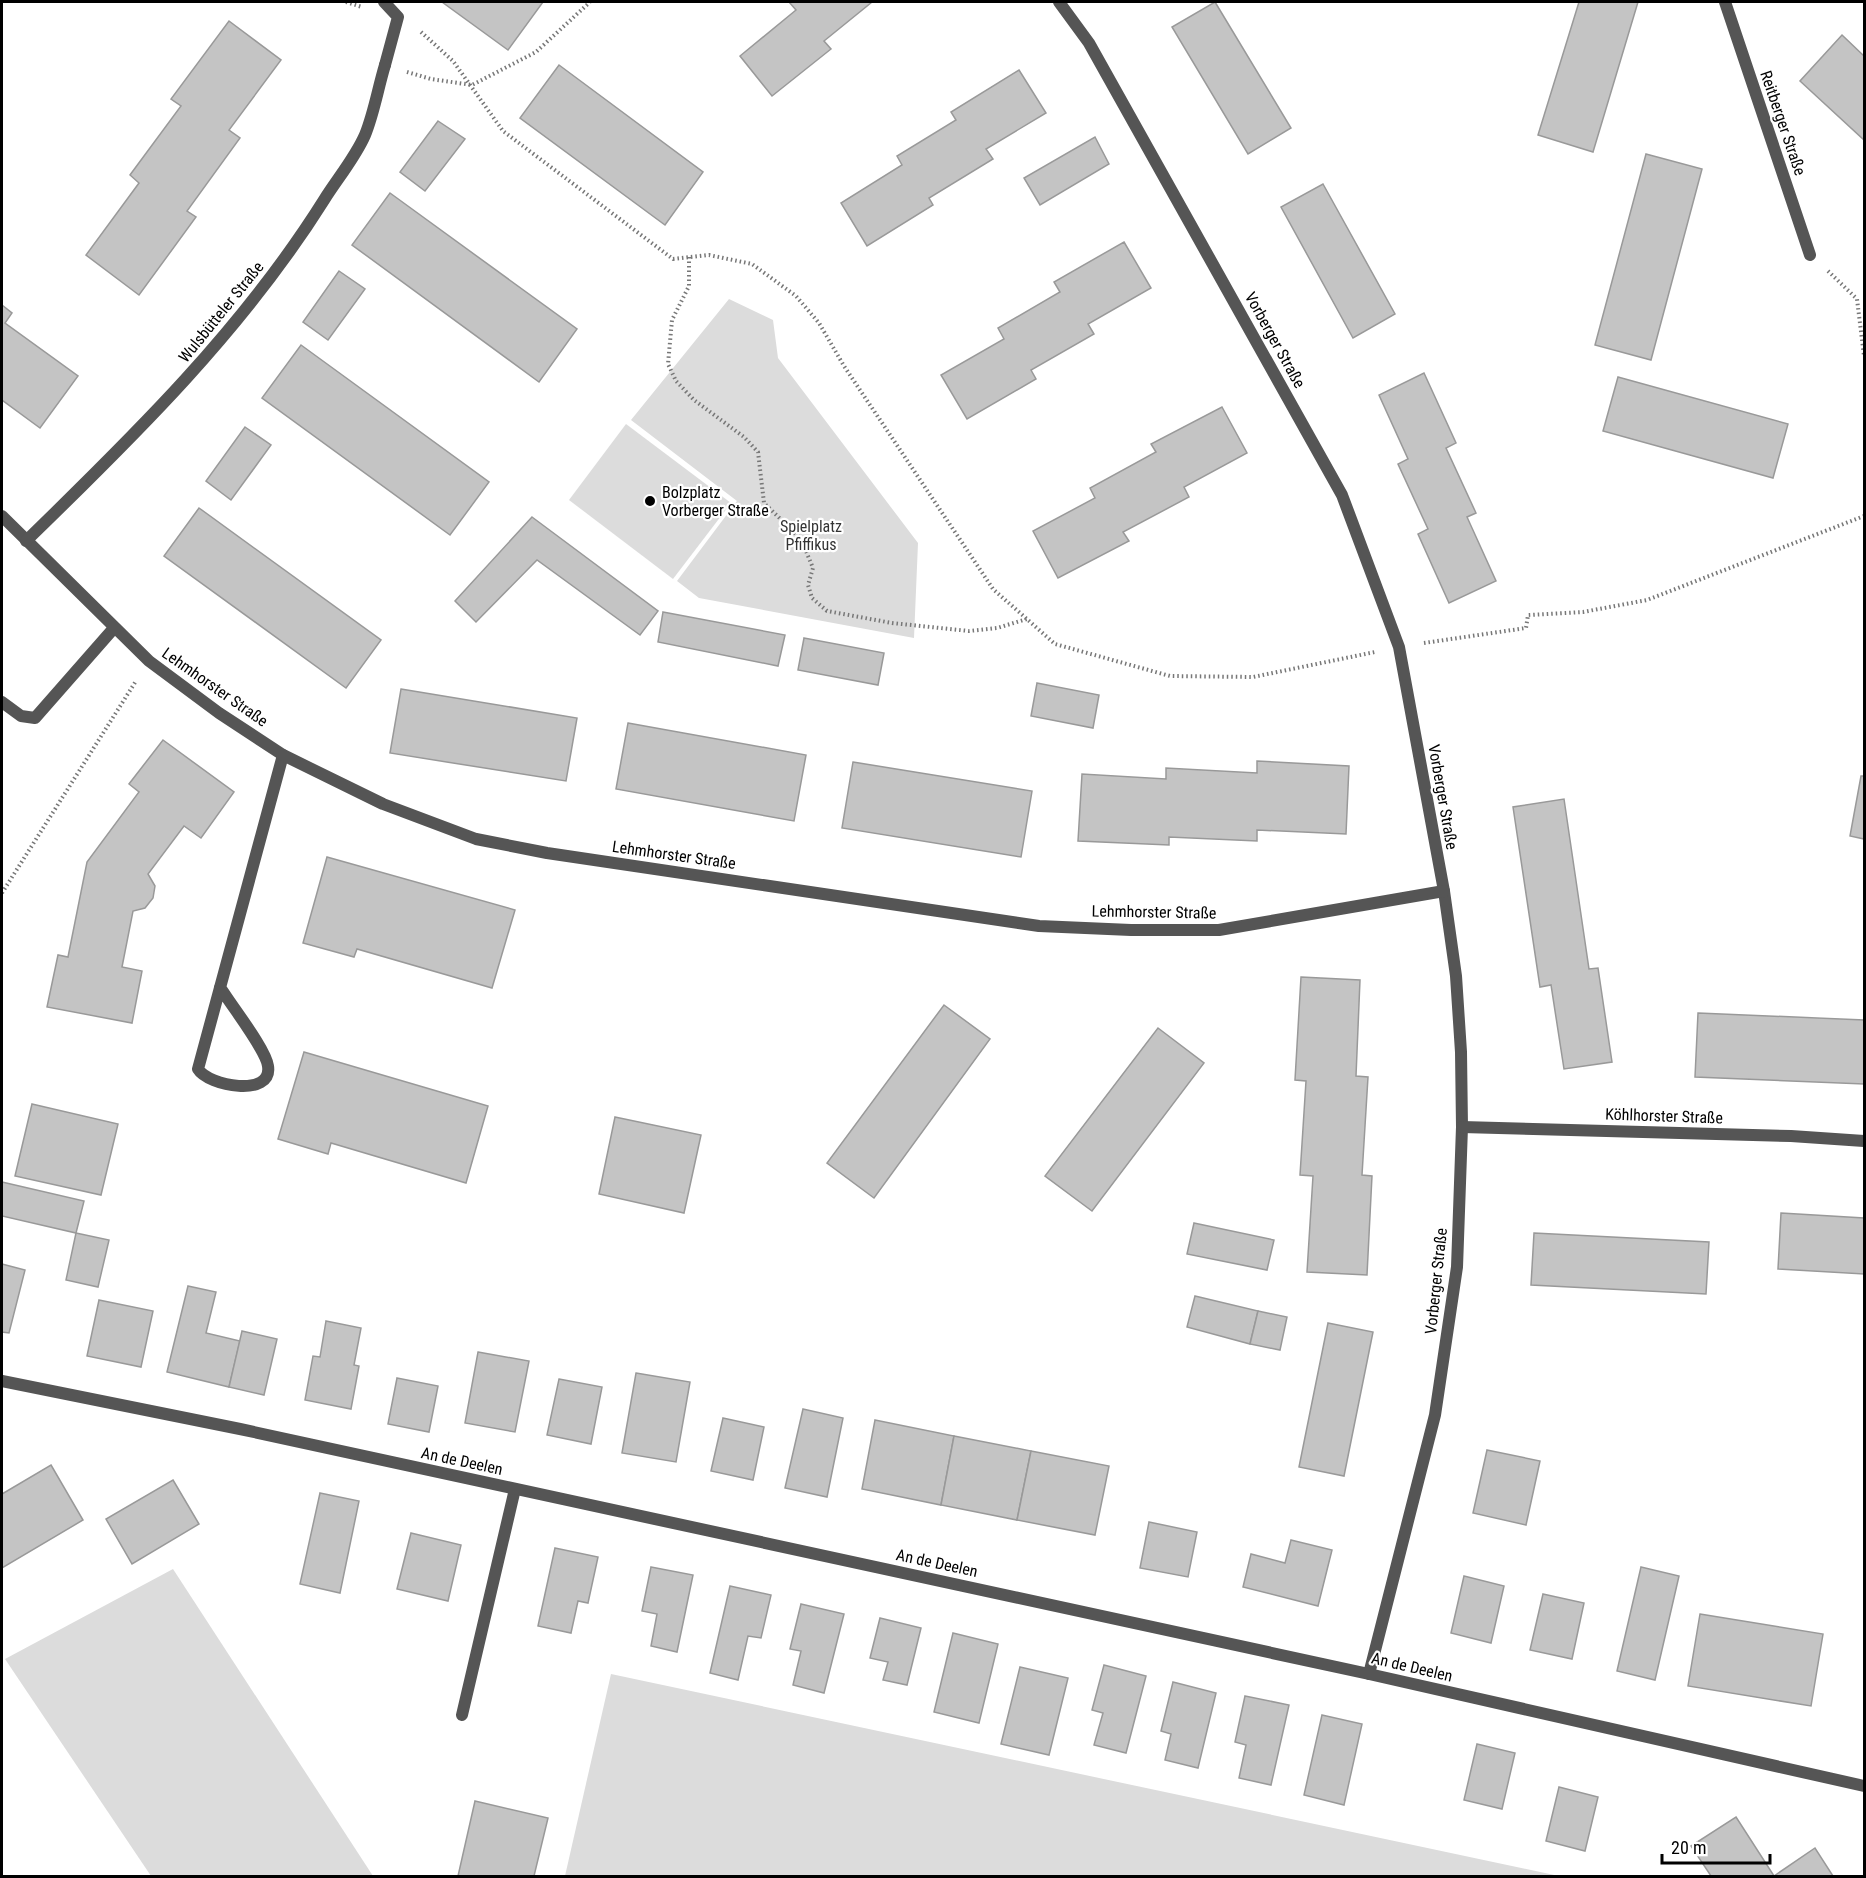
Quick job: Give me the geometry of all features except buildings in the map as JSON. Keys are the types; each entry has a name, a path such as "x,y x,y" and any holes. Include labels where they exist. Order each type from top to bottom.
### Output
{"street":[{"path":"384,2 399,17"},
{"name":"Vorberger Straße","path":"1059,2 1089,43 1342,495 1399,647 1444,891 1456,976 1462,1127 1456,1268 1435,1415 1369,1674"},
{"name":"Reitberger Straße","path":"1725,2 1810,255"},
{"name":"Wulsbütteler Straße","path":"26,541 137,433 198,368 265,286 308,225 365,135 399,17"},
{"name":"Lehmhorster Straße","path":"2,516 148,661 219,713 284,755 383,804 476,839 547,853 1039,926 1219,930 1444,891"},
{"path":"2,702 21,716 34,718 114,628"},
{"path":"219,987 268,1066 267,1075 258,1083 246,1087 225,1083 202,1075 198,1069 219,987 284,755"},
{"name":"Köhlhorster Straße","path":"1462,1127 1791,1136 1864,1141"},
{"name":"An de Deelen","path":"2,1381 515,1489 1369,1674 1864,1786"},
{"path":"462,1715 515,1489"}],"path":[{"path":"385,65 431,79 472,85 536,52 590,2"},
{"path":"399,17 415,27 453,61 472,85 502,131 673,259 709,255 752,264 796,296 819,323 844,366 993,589 1055,644 1170,676 1253,677 1399,647 1526,628 1528,615 1583,612 1647,600 1864,516"},
{"path":"1810,255 1857,299 1864,356"},
{"path":"689,257 689,286 672,320 668,364 676,381 694,400 744,437 758,452 764,503 801,539 813,568 808,585 812,598 826,611 892,623 958,630 998,628 1028,619"},
{"path":"2,893 148,661"}],"green space":[{"name":"Spielplatz Pfiffikus","path":"729,299 773,320 778,358 918,543 914,638 699,598 677,581 737,501 631,420"},
{"name":"Bolzplatz Vorberger Straße","path":"626,424 731,503 673,579 569,500"},
{"path":"173,1569 373,1876 151,1876 5,1659"},
{"path":"611,1674 1559,1876 565,1876"}],"place":[{"name":"Bolzplatz Vorberger Straße","path":"650,501"}]}
